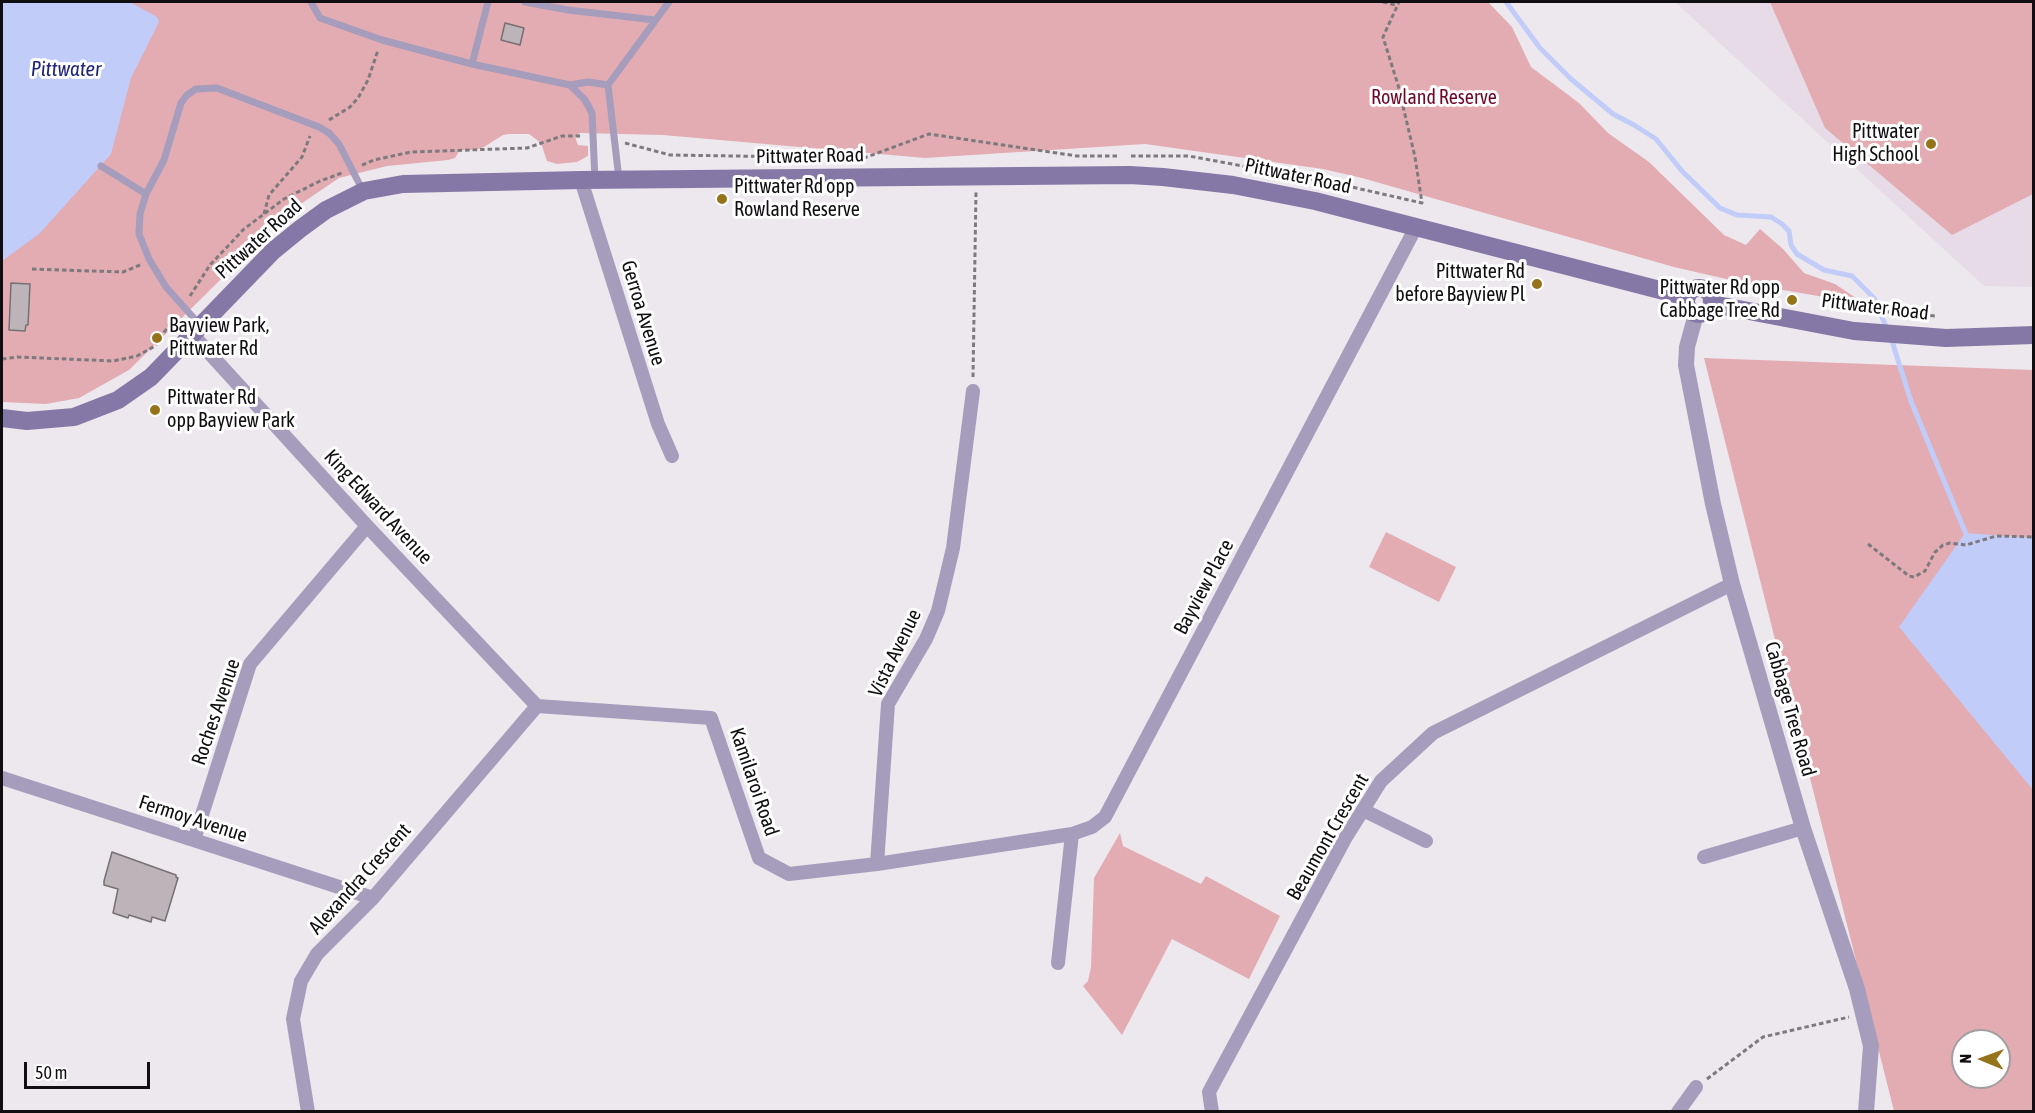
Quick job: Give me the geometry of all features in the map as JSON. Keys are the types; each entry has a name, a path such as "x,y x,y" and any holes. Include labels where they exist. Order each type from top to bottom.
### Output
{"main road":[{"name":"Pittwater Road","path":"2,418 49,420 74,417 95,410 135,389 151,377 273,251 326,210 364,191 403,184 588,180 1130,176 1200,180 1315,201 1687,297"},
{"path":"1696,289 1705,290 1710,295 1712,304 1704,313 1696,314 1689,309 1687,297 1696,289"},
{"name":"Pittwater Road","path":"1712,304 1854,331 1946,339 2034,335"}],"street":[{"name":"Gerroa Avenue","path":"588,180 657,424 672,456"},
{"name":"Bayview Place","path":"1072,834 1092,827 1105,817 1416,227"},
{"name":"Cabbage Tree Road","path":"1696,314 1687,347 1688,382 1731,584 1803,828 1857,989 1871,1046 1866,1112"},
{"name":"King Edward Avenue","path":"196,330 367,526 537,706"},
{"name":"Vista Avenue","path":"877,864 888,704 926,639 938,610 952,548 973,391"},
{"name":"Roches Avenue","path":"194,840 250,664 367,526"},
{"name":"Beaumont Crescent","path":"1212,1112 1209,1092 1346,837 1382,781 1433,733 1731,584"},
{"name":"Kamilaroi Road","path":"537,706 711,718 759,858 789,874 877,864 1072,834"},
{"name":"Alexandra Crescent","path":"308,1112 293,1019 301,981 317,954 374,898 537,706"},
{"name":"Fermoy Avenue","path":"2,778 374,898"},
{"path":"1364,810 1426,841"},
{"path":"1704,857 1803,828"},
{"path":"1058,963 1072,834"},
{"path":"1678,1112 1696,1087"}],"lane":[{"path":"311,2 320,18 382,40 471,64 570,85 588,82 608,84"},
{"path":"471,64 488,2"},
{"path":"525,2 568,10 655,20"},
{"path":"619,181 608,84 669,2"},
{"path":"570,85 585,100 592,113 588,180"},
{"path":"196,330 183,306 166,287 149,259 139,234 140,214 146,194 164,160 181,103 187,95 196,89 217,88 319,127 329,133 339,144 364,191"},
{"path":"101,166 146,194"}],"path":[{"path":"1383,2 1396,5"},
{"path":"1399,2 1383,37 1413,146 1422,203"},
{"path":"263,215 269,195 302,157 311,133 358,98 368,80 382,40"},
{"path":"973,391 976,177"},
{"path":"32,269 123,272 149,259"},
{"path":"2,359 16,357 113,361 137,356 155,346 183,306"},
{"path":"1863,310 1936,315"},
{"path":"1868,544 1909,576 1914,577 1925,571 1935,552 1943,545 1950,543 1966,546 1995,536 2034,537"},
{"path":"1696,1087 1763,1037 1863,1013"}],"shaded area":[{"name":"Pittwater High School","path":"1675,2 2033,2 2033,287 1984,286"}],"green space":[{"name":"Rowland Reserve","path":"2,2 1488,2 1512,27 1531,67 1579,103 1608,133 1649,162 1724,235 1746,245 1760,229 1783,249 1804,273 1835,284 1865,304 1748,284 1674,267 1362,178 1323,169 1145,144 925,158 663,135 580,133 575,137 578,145 588,146 588,156 577,162 557,164 547,161 541,143 529,134 509,134 475,150 460,150 455,158 448,160 387,166 339,178 289,212 129,370 79,398 46,404 2,402"},
{"name":"Pittwater High School","path":"1770,2 2033,2 2033,194 1952,235 1825,128"},
{"path":"1704,358 2033,370 2033,1111 1894,1111"},
{"path":"1386,532 1456,567 1439,602 1369,567"},
{"path":"1120,833 1123,846 1201,884 1206,876 1280,916 1249,979 1172,939 1122,1035 1083,986 1088,981 1091,967 1094,878"}],"water":[{"name":"Pittwater","path":"2,2 130,2 157,17 159,22 131,78 111,154 40,233 2,261"},
{"path":"1965,533 2033,538 2033,790 1899,627"}],"building":[{"path":"505,23 524,28 520,45 501,40"},
{"path":"11,283 30,284 28,325 25,331 9,330"},
{"path":"112,852 176,875 178,878 165,921 152,917 151,922 113,913 118,889 104,885"}],"waterway":[{"path":"1506,2 1540,48 1571,79 1613,114 1656,139 1682,171 1720,208 1737,215 1771,217 1789,231 1791,245 1797,254 1824,270 1852,276 1874,298 1887,329"},
{"path":"1891,338 1911,401 1968,539"}],"place":[{"name":"Pittwater High School","path":"1931,144"},
{"name":"Pittwater Rd opp Rowland Reserve","path":"722,199"},
{"name":"Pittwater Rd before Bayview Pl","path":"1537,284"},
{"name":"Pittwater Rd opp Cabbage Tree Rd","path":"1792,300"},
{"name":"Bayview Park, Pittwater Rd","path":"157,338"},
{"name":"Pittwater Rd opp Bayview Park","path":"155,410"}]}
